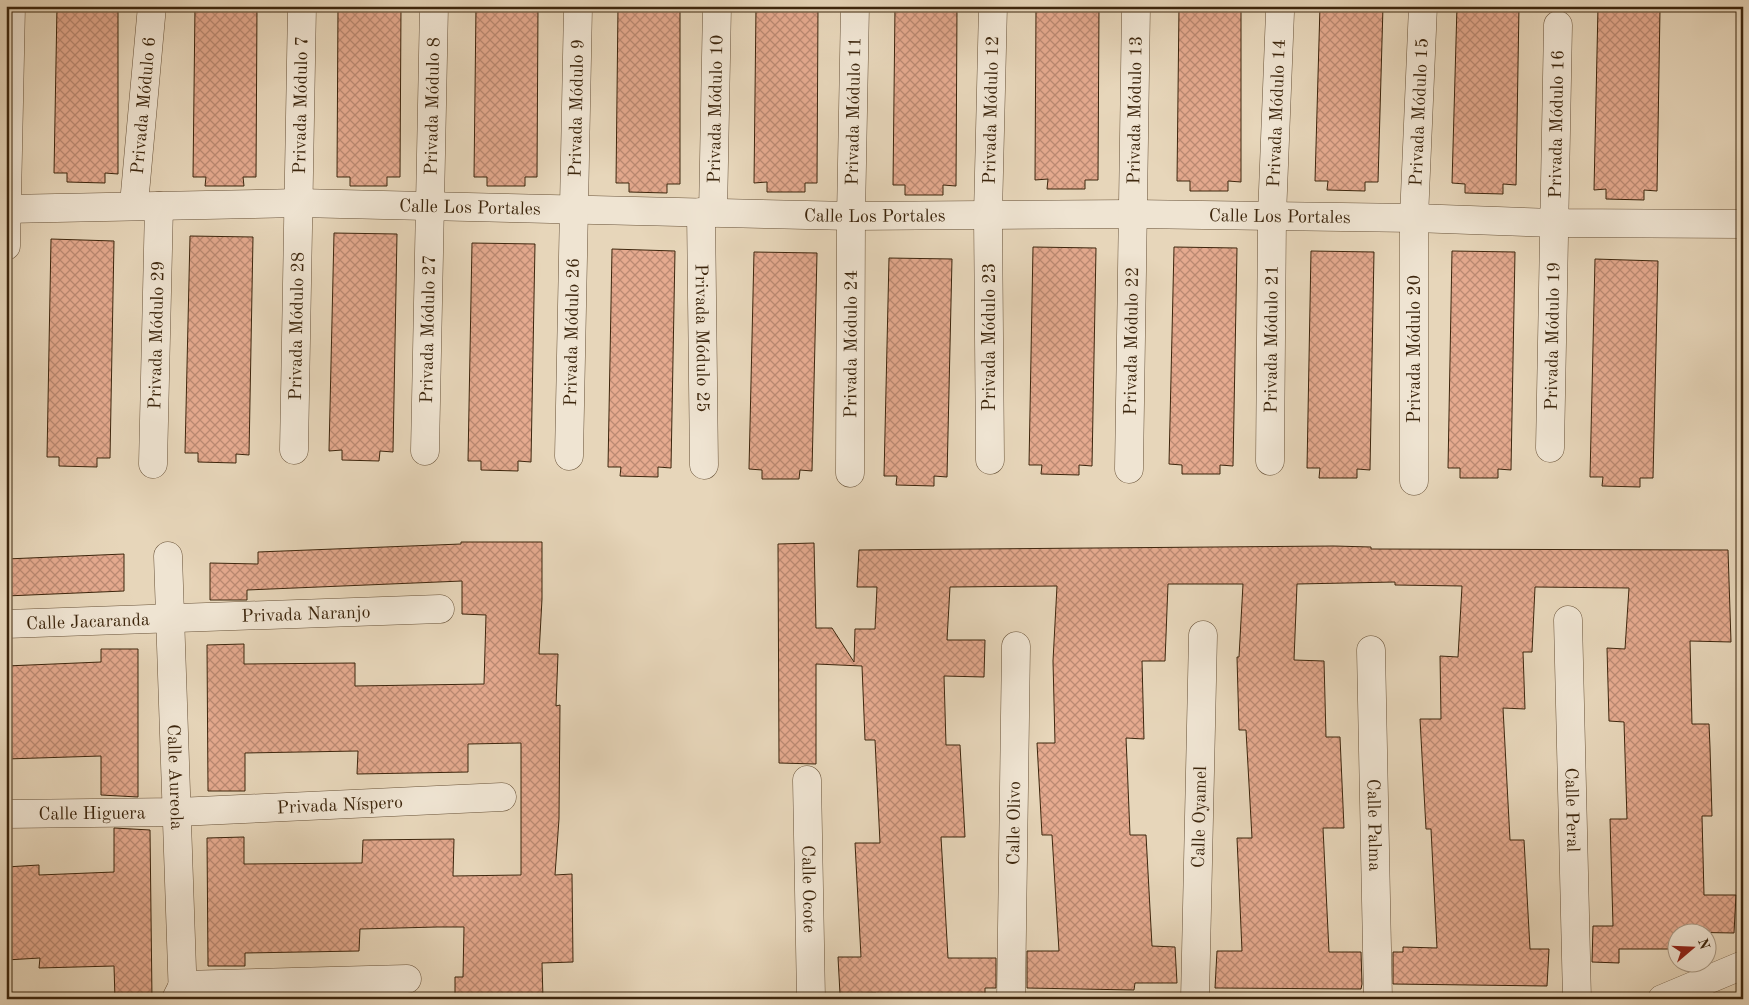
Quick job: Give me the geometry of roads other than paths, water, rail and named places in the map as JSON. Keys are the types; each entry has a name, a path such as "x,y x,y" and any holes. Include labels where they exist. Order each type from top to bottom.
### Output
{"street":[{"path":"6,246 11,6"},
{"name":"Privada Módulo 6","path":"146,205 152,6"},
{"name":"Privada Módulo 7","path":"298,203 302,6"},
{"name":"Privada Módulo 8","path":"430,206 434,6"},
{"name":"Privada Módulo 10","path":"707,213 717,6"},
{"name":"Privada Módulo 11","path":"851,216 855,6"},
{"name":"Privada Módulo 12","path":"988,214 993,6"},
{"name":"Privada Módulo 13","path":"1134,214 1136,6"},
{"name":"Privada Módulo 15","path":"1414,218 1423,6"},
{"name":"Privada Módulo 9","path":"574,209 578,7"},
{"name":"Privada Módulo 14","path":"1272,216 1280,12"},
{"name":"Privada Módulo 16","path":"1554,223 1558,25"},
{"name":"Calle Los Portales","path":"7,208 298,203 851,216 1134,214 1414,218 1554,223 1743,224"},
{"name":"Privada Módulo 28","path":"294,450 298,203"},
{"name":"Privada Módulo 29","path":"146,205 153,464"},
{"name":"Privada Módulo 27","path":"425,451 430,206"},
{"name":"Privada Módulo 26","path":"569,456 574,209"},
{"name":"Privada Módulo 25","path":"704,465 707,213"},
{"name":"Privada Módulo 23","path":"988,214 990,460"},
{"name":"Privada Módulo 22","path":"1129,469 1134,214"},
{"name":"Privada Módulo 24","path":"850,473 851,216"},
{"name":"Privada Módulo 21","path":"1270,461 1272,216"},
{"name":"Privada Módulo 20","path":"1414,218 1414,480"},
{"name":"Privada Módulo 19","path":"1550,448 1554,223"},
{"name":"Calle Aureola","path":"168,556 172,618 178,812 181,994"},
{"name":"Privada Naranjo","path":"172,618 440,609"},
{"name":"Calle Jacaranda","path":"6,624 172,618"},
{"name":"Calle Peral","path":"1568,620 1576,999"},
{"name":"Calle Oyamel","path":"1195,999 1203,636"},
{"name":"Calle Olivo","path":"1011,999 1016,646"},
{"name":"Calle Palma","path":"1370,650 1378,999"},
{"name":"Calle Ocote","path":"806,780 811,999"},
{"name":"Privada Níspero","path":"178,812 502,797"},
{"name":"Calle Higuera","path":"6,814 178,812"},
{"path":"1662,999 1743,965"},
{"path":"181,994 407,979"}]}
